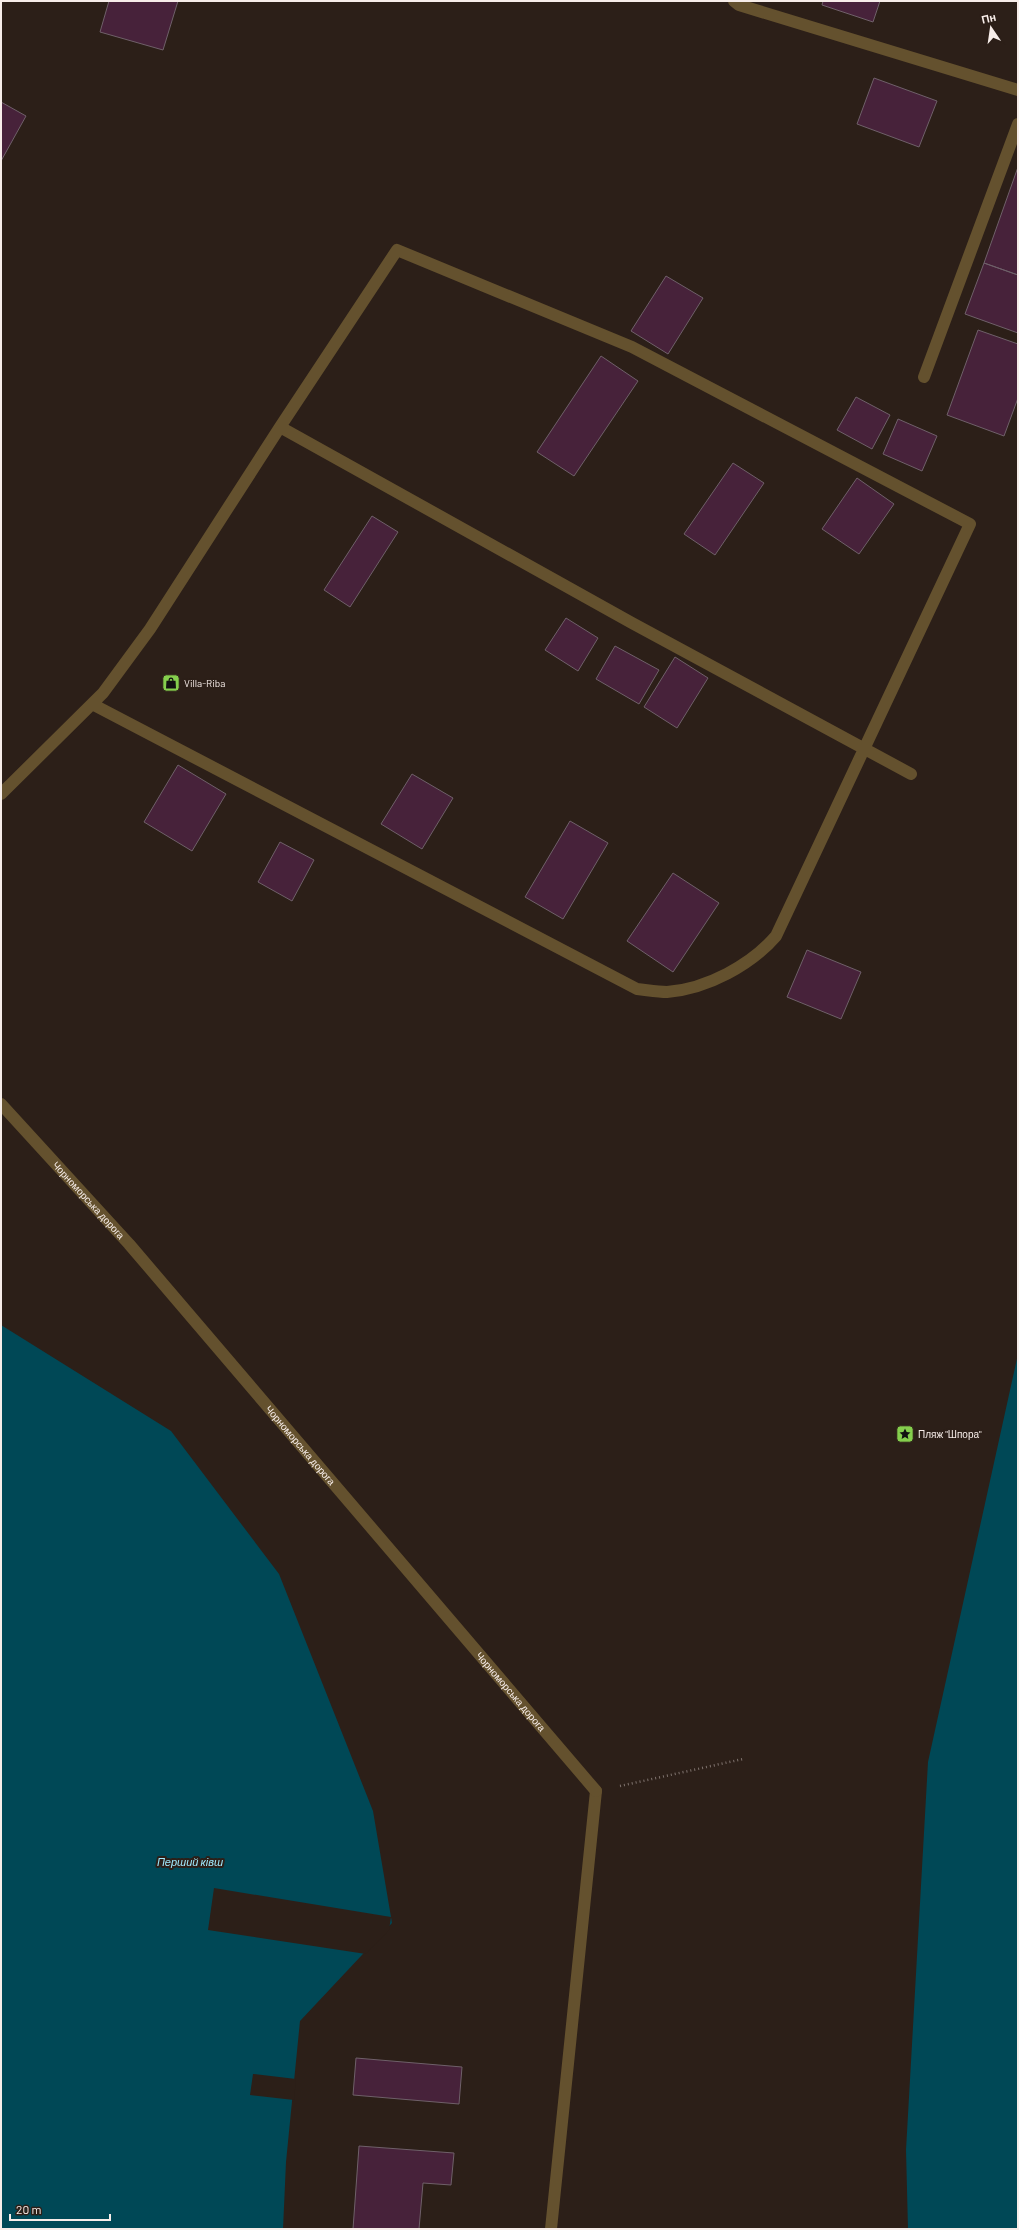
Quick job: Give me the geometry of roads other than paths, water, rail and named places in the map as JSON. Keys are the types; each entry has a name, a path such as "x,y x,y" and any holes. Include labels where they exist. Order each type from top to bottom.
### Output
{"street":[{"path":"734,1 739,5 1018,90"},
{"path":"924,377 1018,124"},
{"path":"1,794 103,693 150,629 280,427 397,250 632,347 970,524 776,936 763,951 725,974 693,988 667,992 637,989 92,704"},
{"path":"280,427 625,619 911,774"},
{"name":"Чорноморська дорога","path":"1,1104 134,1250 596,1791 551,2229"}],"water":[{"name":"Перший ківш","path":"1,1325 171,1431 279,1574 373,1811 392,1923 300,2021 286,2162 283,2229 1,2229"},
{"path":"1018,1354 1018,2229 908,2229 906,2150 928,1762"}],"place":[{"name":"Villa-Riba","path":"171,683"},
{"name":"Пляж \"Шпора\"","path":"905,1434"}]}
